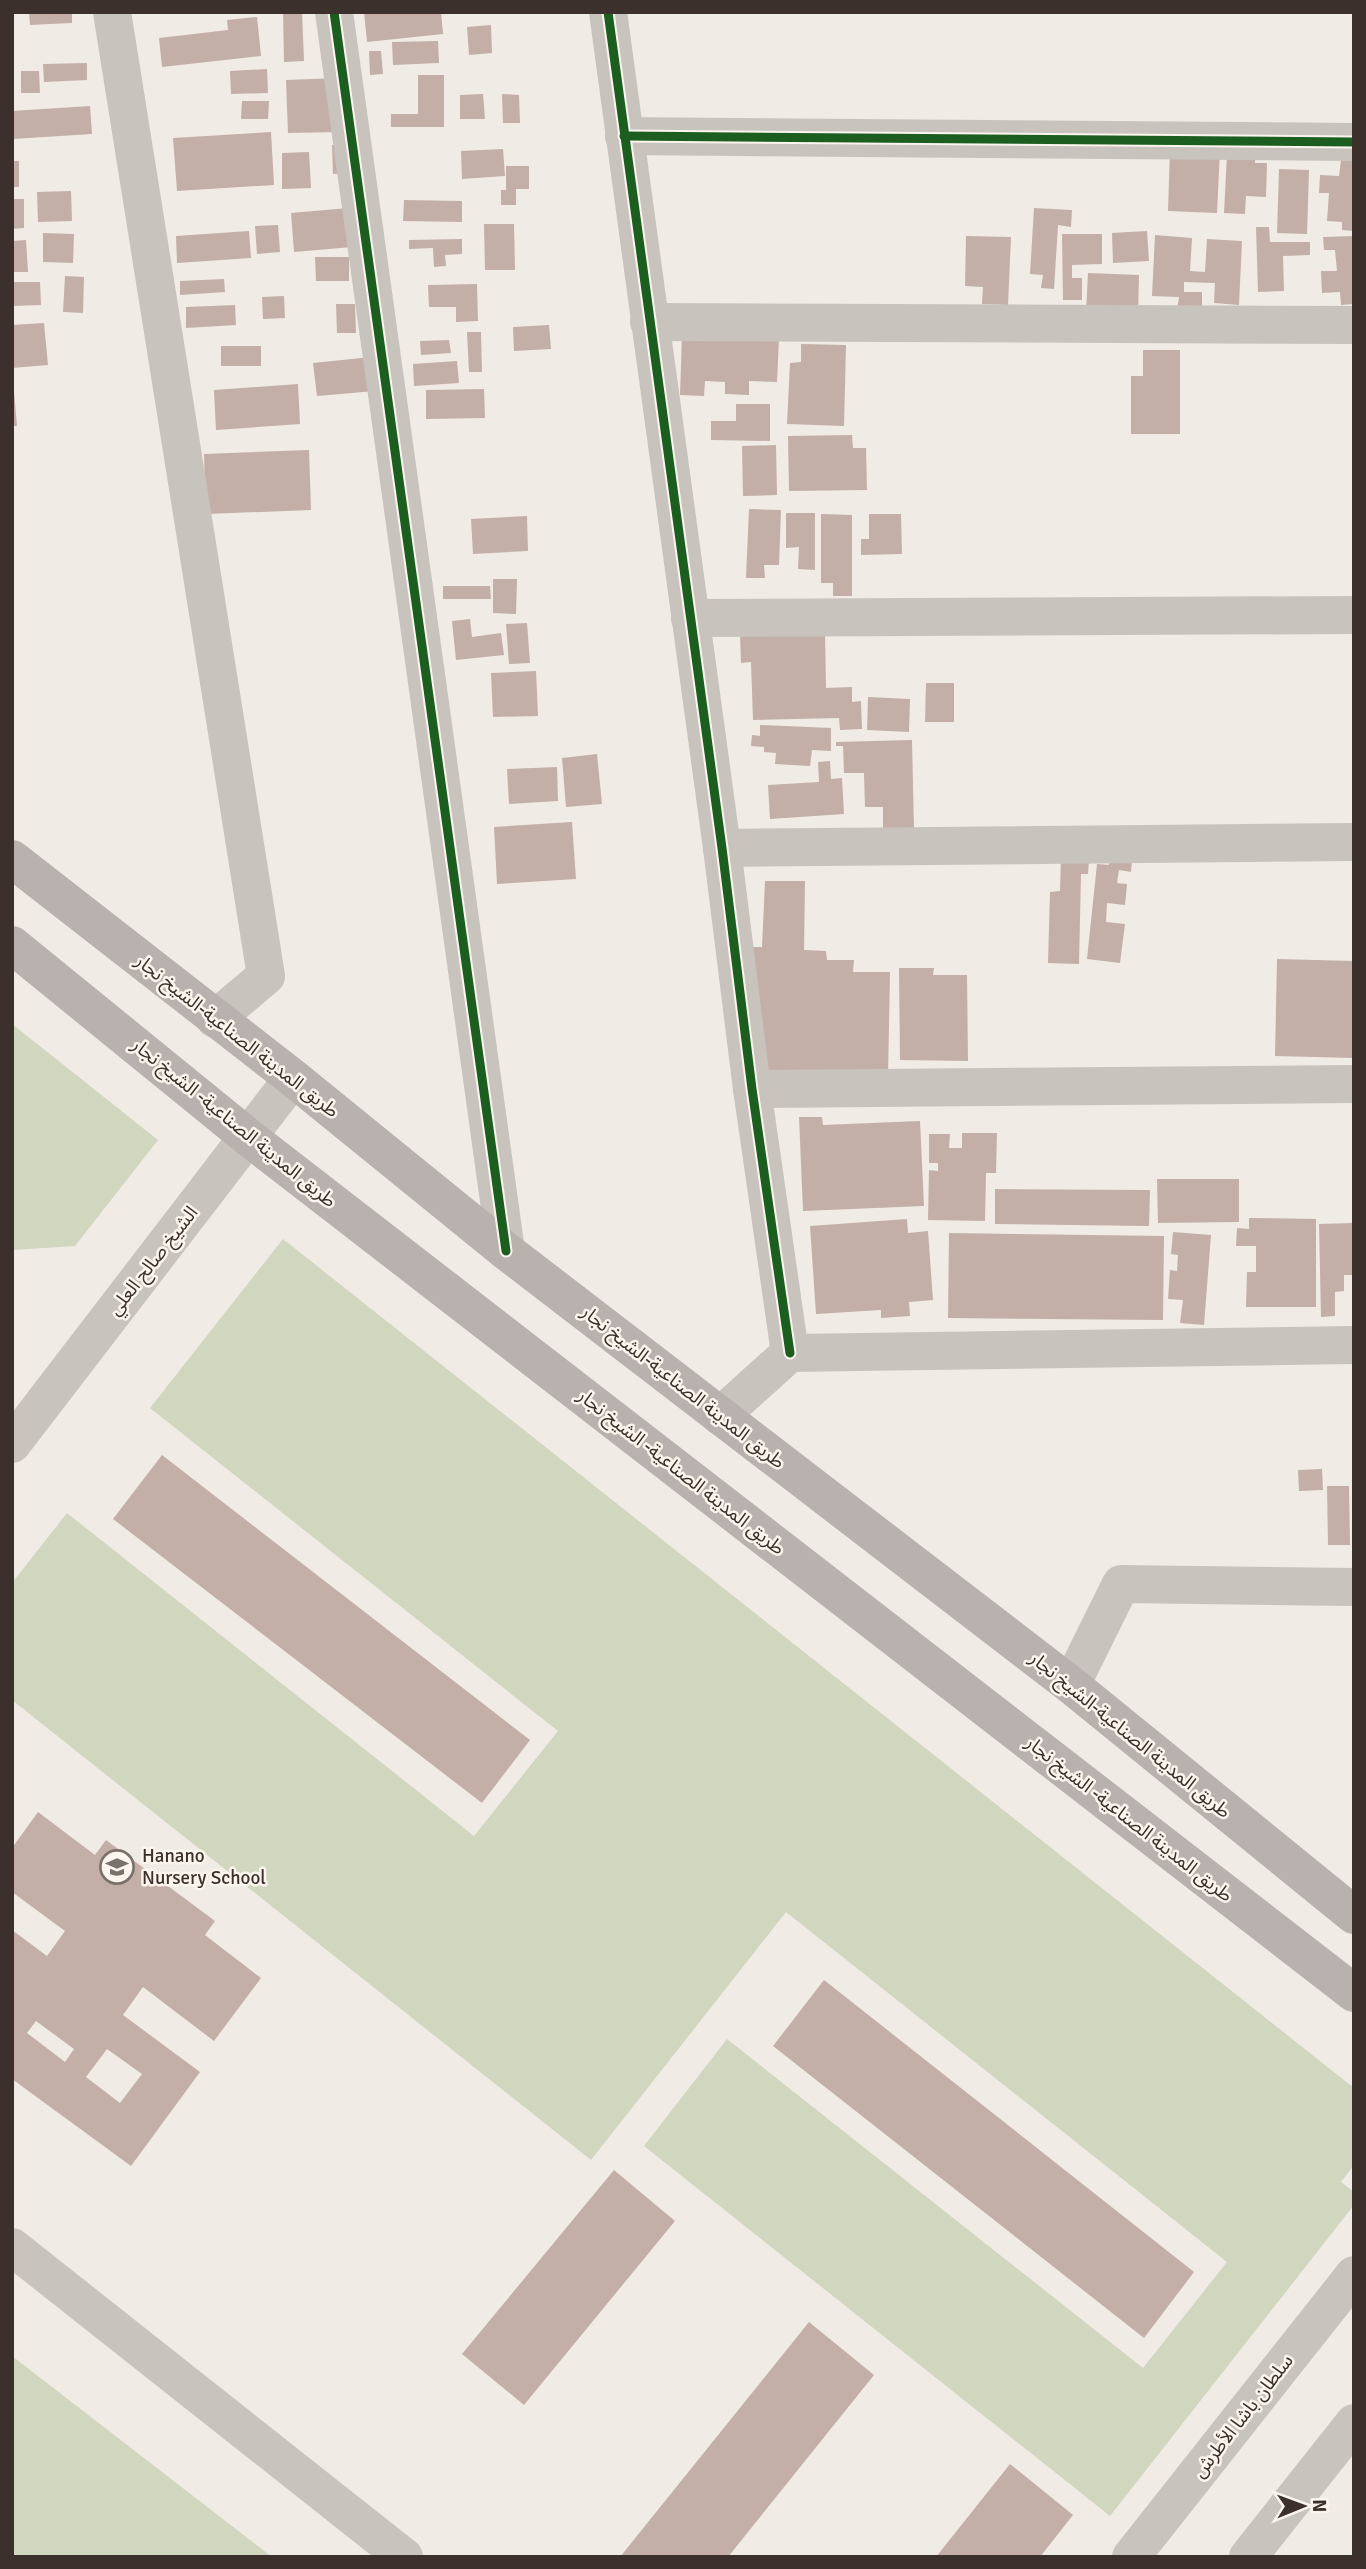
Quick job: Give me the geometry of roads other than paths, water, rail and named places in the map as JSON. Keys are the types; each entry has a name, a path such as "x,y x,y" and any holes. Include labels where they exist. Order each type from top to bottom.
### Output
{"main road":[{"name":"طريق المدينة الصناعية-الشيخ نجار","path":"12,859 293,1078 506,1251 1338,1889 1354,1914"},
{"name":"طريق المدينة الصناعية- الشيخ نجار","path":"12,945 248,1137 1354,1993"}],"street":[{"path":"112,12 265,976 215,1019"},
{"path":"334,12 506,1251"},
{"path":"608,12 722,848 752,1089 790,1353"},
{"path":"624,136 1354,142"},
{"path":"649,322 1354,325"},
{"path":"690,618 1354,615"},
{"path":"722,848 1354,842"},
{"name":"الشيخ صالح العلي","path":"12,1444 293,1078"},
{"path":"752,1089 1354,1084"},
{"path":"720,1416 790,1353 1354,1345"},
{"path":"1071,1685 1121,1584 1354,1587"},
{"path":"12,2247 404,2557"},
{"name":"سلطان باشا الأطرش","path":"1131,2557 1354,2275"},
{"path":"1248,2557 1354,2423"}],"place":[{"name":"Hanano Nursery School","path":"117,1867"}]}
